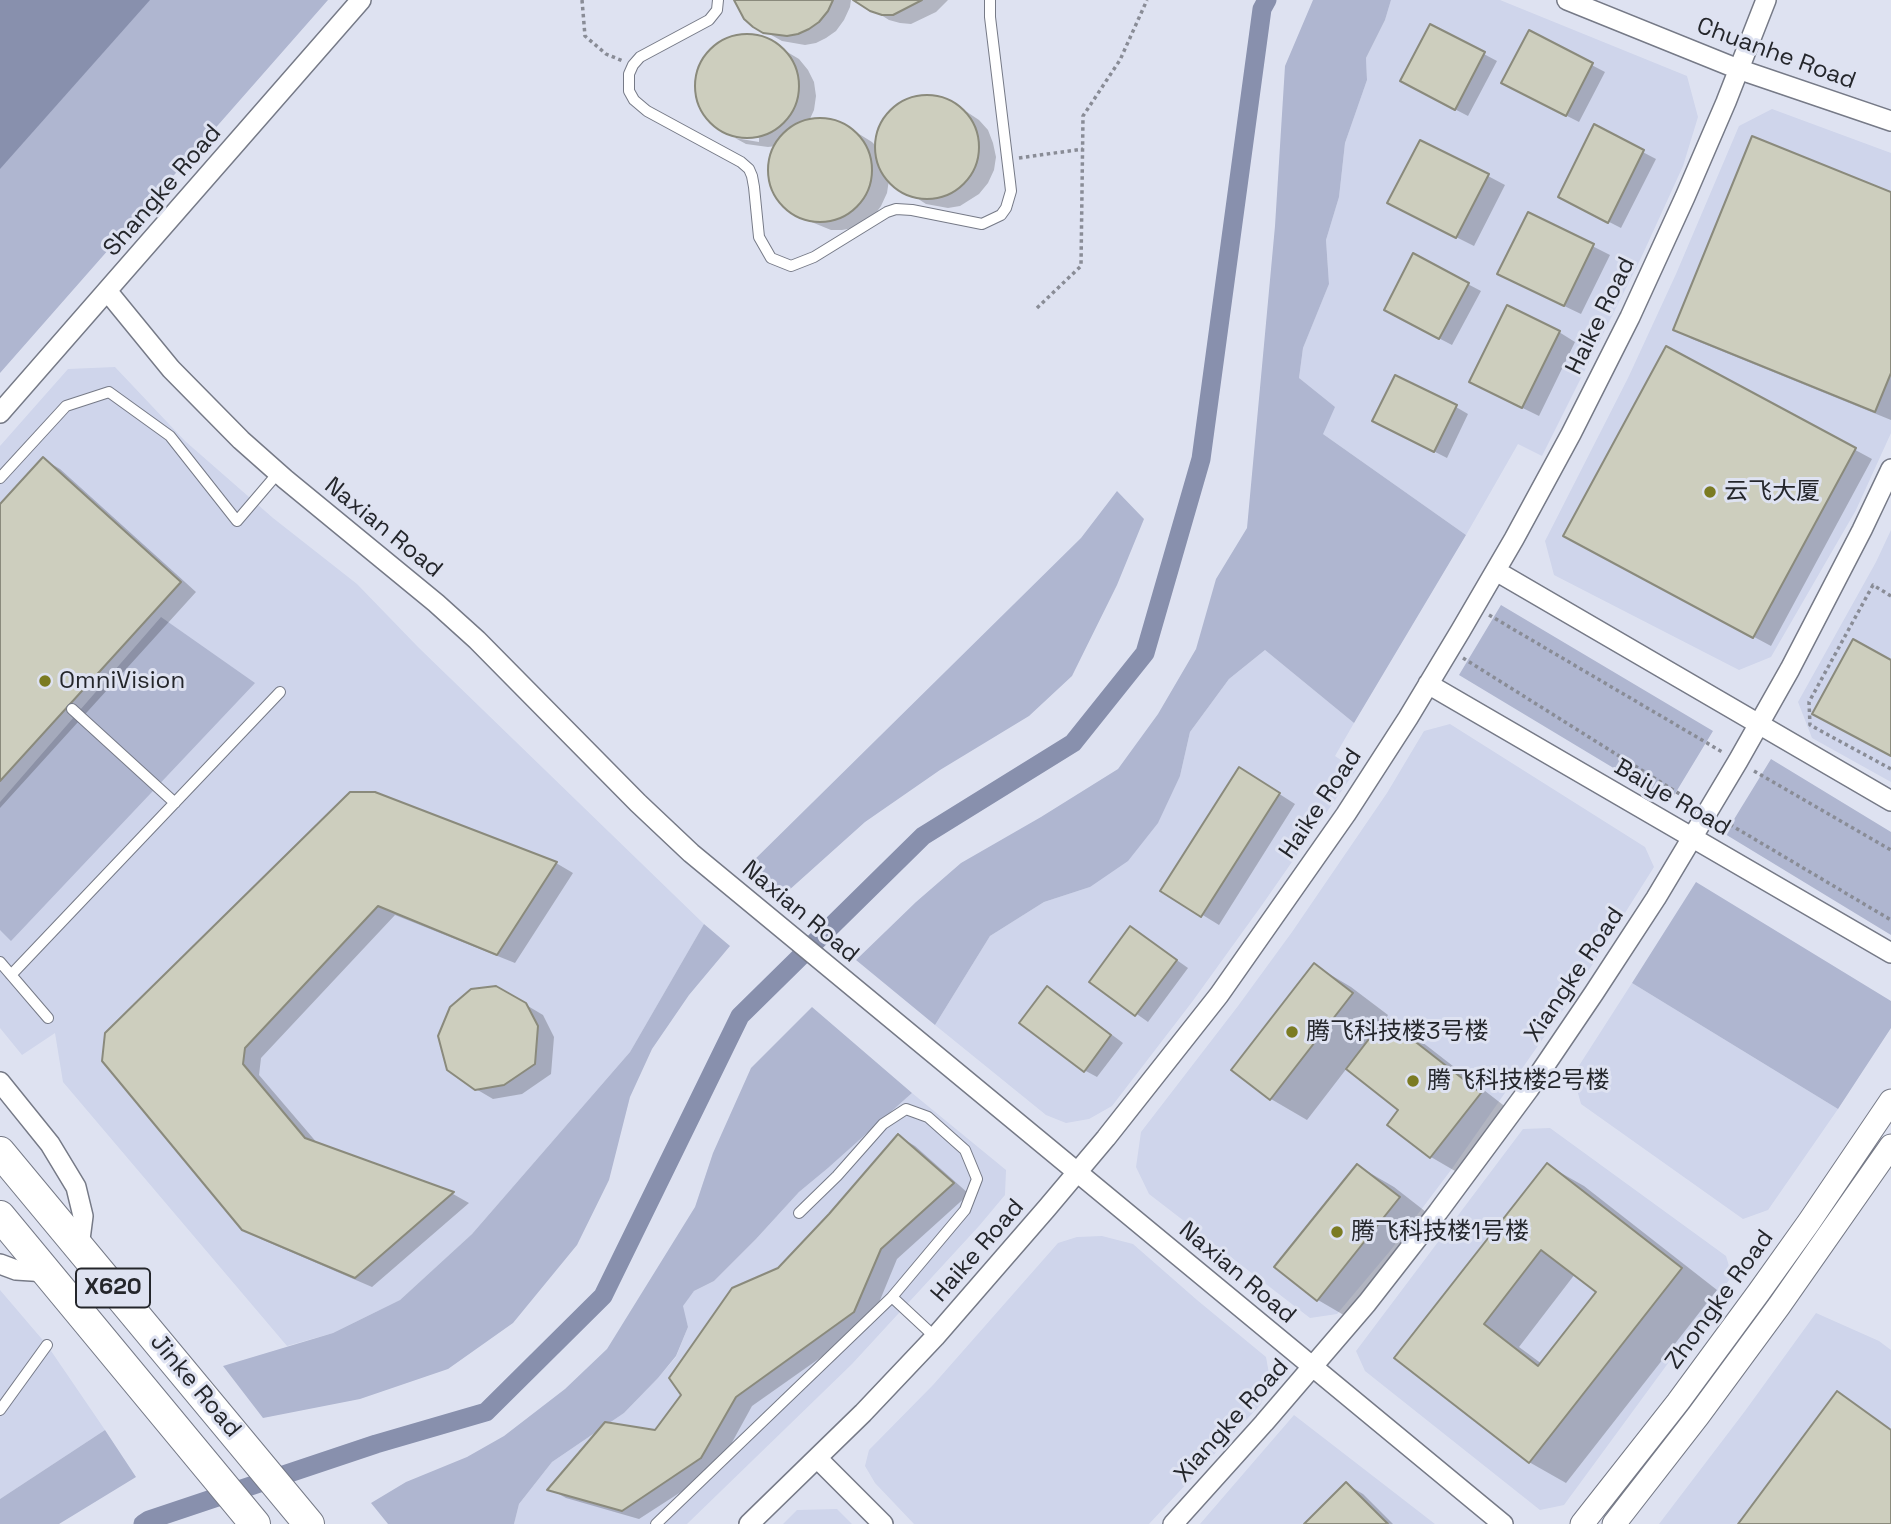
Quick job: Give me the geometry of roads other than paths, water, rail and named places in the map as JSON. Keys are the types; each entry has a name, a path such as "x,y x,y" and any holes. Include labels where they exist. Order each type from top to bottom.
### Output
{"main road":[{"name":"Jinke Road","path":"0,1152 306,1521"},
{"name":"Jinke Road","path":"0,1216 255,1524"}],"street":[{"name":"Shangke Road","path":"0,413 361,0"},
{"name":"Chuanhe Road","path":"1567,0 1738,69 1891,121"},
{"name":"Haike Road","path":"749,1524 863,1413 997,1268 1219,995 1346,814 1450,650 1565,445 1630,317 1685,197 1766,0"},
{"name":"Naxian Road","path":"108,292 171,369 214,414 278,473 477,640 691,853 1503,1524"},
{"name":"Xiangke Road","path":"1173,1524 1367,1303 1529,1089 1649,908 1738,761 1790,669 1891,468"},
{"path":"1496,571 1891,801"},
{"name":"Baiye Road","path":"1428,684 1891,953"},
{"path":"0,1082 50,1144 76,1187 83,1216 79,1247"},
{"name":"Zhongke Road","path":"1582,1524 1678,1402 1759,1292 1891,1101"},
{"name":"Zhongke Road","path":"1614,1524 1771,1317 1891,1146"},
{"path":"0,1264 16,1270 47,1272"},
{"path":"817,1458 883,1524"}],"lane":[{"path":"718,0 717,10 709,20 640,57 629,74 629,91 634,100 647,111 741,162 749,169 760,237 771,258 791,266 814,257 896,209 982,223 1000,215 1006,208 1010,191 990,0"},
{"path":"0,478 66,406 109,392 170,436 237,522 278,473"},
{"path":"11,975 281,692"},
{"path":"72,709 175,803"},
{"path":"0,962 48,1018"},
{"path":"656,1524 892,1297 965,1210 977,1179 965,1150 928,1117 906,1109 883,1124 837,1176 799,1213"},
{"path":"892,1297 935,1336"},
{"path":"0,1410 47,1345"}],"waterway":[{"path":"143,1524 376,1444 486,1412 603,1296 740,1016 923,836 1073,743 1145,653 1201,459 1262,9 1267,0"}],"place":[{"name":"云飞大厦","path":"1710,492"},
{"name":"OmniVision","path":"45,681"},
{"name":"腾飞科技楼3号楼","path":"1292,1032"},
{"name":"腾飞科技楼2号楼","path":"1413,1081"},
{"name":"腾飞科技楼1号楼","path":"1337,1232"}]}
